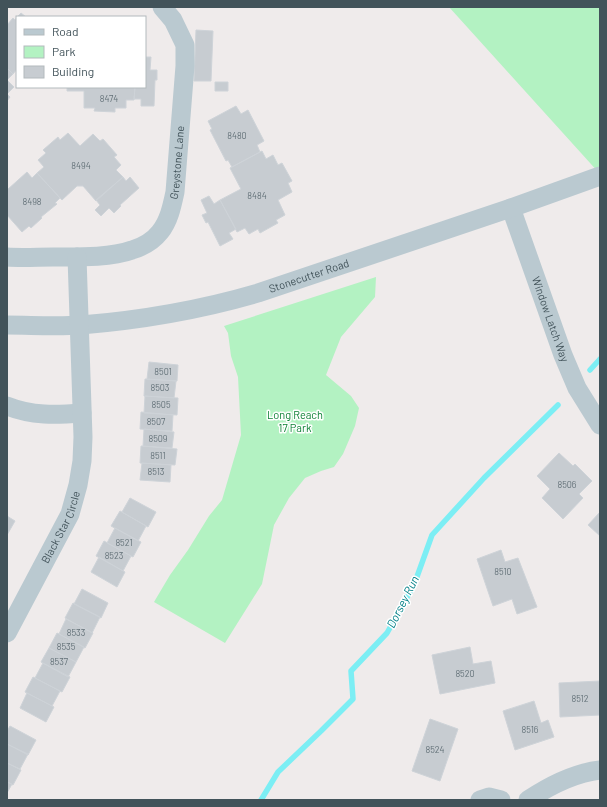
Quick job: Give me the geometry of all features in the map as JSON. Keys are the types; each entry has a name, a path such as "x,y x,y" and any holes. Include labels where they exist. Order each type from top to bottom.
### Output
{"street":[{"name":"Greystone Lane","path":"7,257 77,257 116,254 131,251 140,247 160,232 171,209 175,192 185,66 185,44 173,20 162,7"},
{"name":"Stonecutter Road","path":"7,325 80,325 170,315 216,305 258,293 511,208 600,176"},
{"name":"Window Latch Way","path":"511,208 568,368 577,388 600,425"},
{"path":"77,257 80,325"},
{"name":"Black Star Circle","path":"7,633 70,514 78,486 82,461 83,437 80,325"},
{"path":"7,406 19,411 39,415 82,413"},
{"path":"528,800 540,792 570,778 600,770"},
{"path":"480,800 488,797 501,800"}],"green space":[{"path":"449,7 600,7 600,174"},
{"name":"Long Reach 17 Park","path":"376,277 375,297 341,337 326,375 351,396 359,408 355,426 343,454 334,467 305,478 289,498 274,525 262,584 225,643 154,602 209,516 222,500 241,435 238,377 231,356 228,333 224,326"}],"building":[{"path":"21,13 25,16 18,16"},
{"path":"13,18 15,20 16,18 16,70 13,74 7,68 7,25"},
{"path":"196,30 213,31 211,81 194,81"},
{"path":"146,57 151,57 150,70 157,70 154,106 141,106 141,99 134,99 135,88 146,88"},
{"path":"7,68 13,74 7,80"},
{"path":"7,80 14,87 7,94"},
{"path":"215,82 228,82 228,91 215,91"},
{"path":"67,88 135,88 134,100 126,100 126,108 115,108 115,112 94,111 95,108 84,108 84,91 67,91"},
{"path":"7,94 10,97 7,101"},
{"path":"236,106 241,114 248,110 264,141 257,145 260,152 232,167 228,160 226,161 210,130 212,129 208,121"},
{"path":"68,133 80,146 93,134 100,141 103,139 117,155 114,157 121,165 116,170 123,177 96,201 83,186 77,186 62,200 37,173 44,167 38,160 46,153 43,150 58,137 60,140"},
{"path":"262,151 266,159 273,155 278,165 282,163 292,181 288,183 292,192 278,200 285,215 276,220 278,223 260,233 258,229 249,234 245,228 237,232 220,200 241,189 230,168"},
{"path":"27,172 32,178 37,173 60,198 55,203 57,204 41,217 42,218 31,228 29,226 22,232 7,215 7,190"},
{"path":"123,177 126,181 130,177 139,188 120,205 121,206 114,213 109,208 101,216 95,210 100,205 96,200"},
{"path":"209,196 214,204 220,200 236,229 229,233 233,239 220,246 208,222 206,223 202,215 207,213 201,200"},
{"path":"149,362 178,365 177,381 147,379"},
{"path":"145,379 176,381 174,398 144,396"},
{"path":"145,396 178,398 177,415 144,413"},
{"path":"141,412 173,415 172,431 140,429"},
{"path":"144,429 174,432 172,448 143,446"},
{"path":"141,446 177,449 175,465 140,463"},
{"path":"559,453 573,466 575,464 592,481 579,494 583,498 563,519 542,498 550,489 537,476"},
{"path":"142,463 171,465 170,482 140,480"},
{"path":"130,498 156,512 148,527 122,512"},
{"path":"120,511 146,526 138,541 111,526"},
{"path":"600,512 600,536 588,525"},
{"path":"7,516 15,521 7,535"},
{"path":"115,528 141,542 133,557 107,543"},
{"path":"104,541 131,556 123,571 96,556"},
{"path":"501,550 505,562 518,558 537,607 517,614 512,599 493,606 477,559"},
{"path":"99,557 125,572 117,587 91,572"},
{"path":"82,589 108,603 101,618 74,604"},
{"path":"73,603 100,617 92,633 65,618"},
{"path":"66,619 93,633 85,648 59,634"},
{"path":"57,633 84,647 76,662 49,648"},
{"path":"470,647 473,664 491,661 495,683 440,694 432,655"},
{"path":"49,648 76,662 68,677 41,662"},
{"path":"43,663 70,677 62,692 35,678"},
{"path":"33,677 60,691 52,706 25,692"},
{"path":"600,681 600,715 560,717 559,683"},
{"path":"27,693 54,707 46,722 20,708"},
{"path":"534,701 541,723 548,720 554,737 515,750 503,711"},
{"path":"430,719 458,729 440,781 412,771"},
{"path":"10,726 36,740 28,755 7,744 7,731"},
{"path":"7,744 28,754 20,769 7,763"},
{"path":"7,763 21,770 13,785 7,782"},
{"path":"7,782 12,784 7,793"}],"waterway":[{"name":"Dorsey Run","path":"590,370 600,359"},
{"name":"Dorsey Run","path":"261,800 278,772 353,699 351,671 387,633 414,585 432,535 484,478 558,405"}]}
